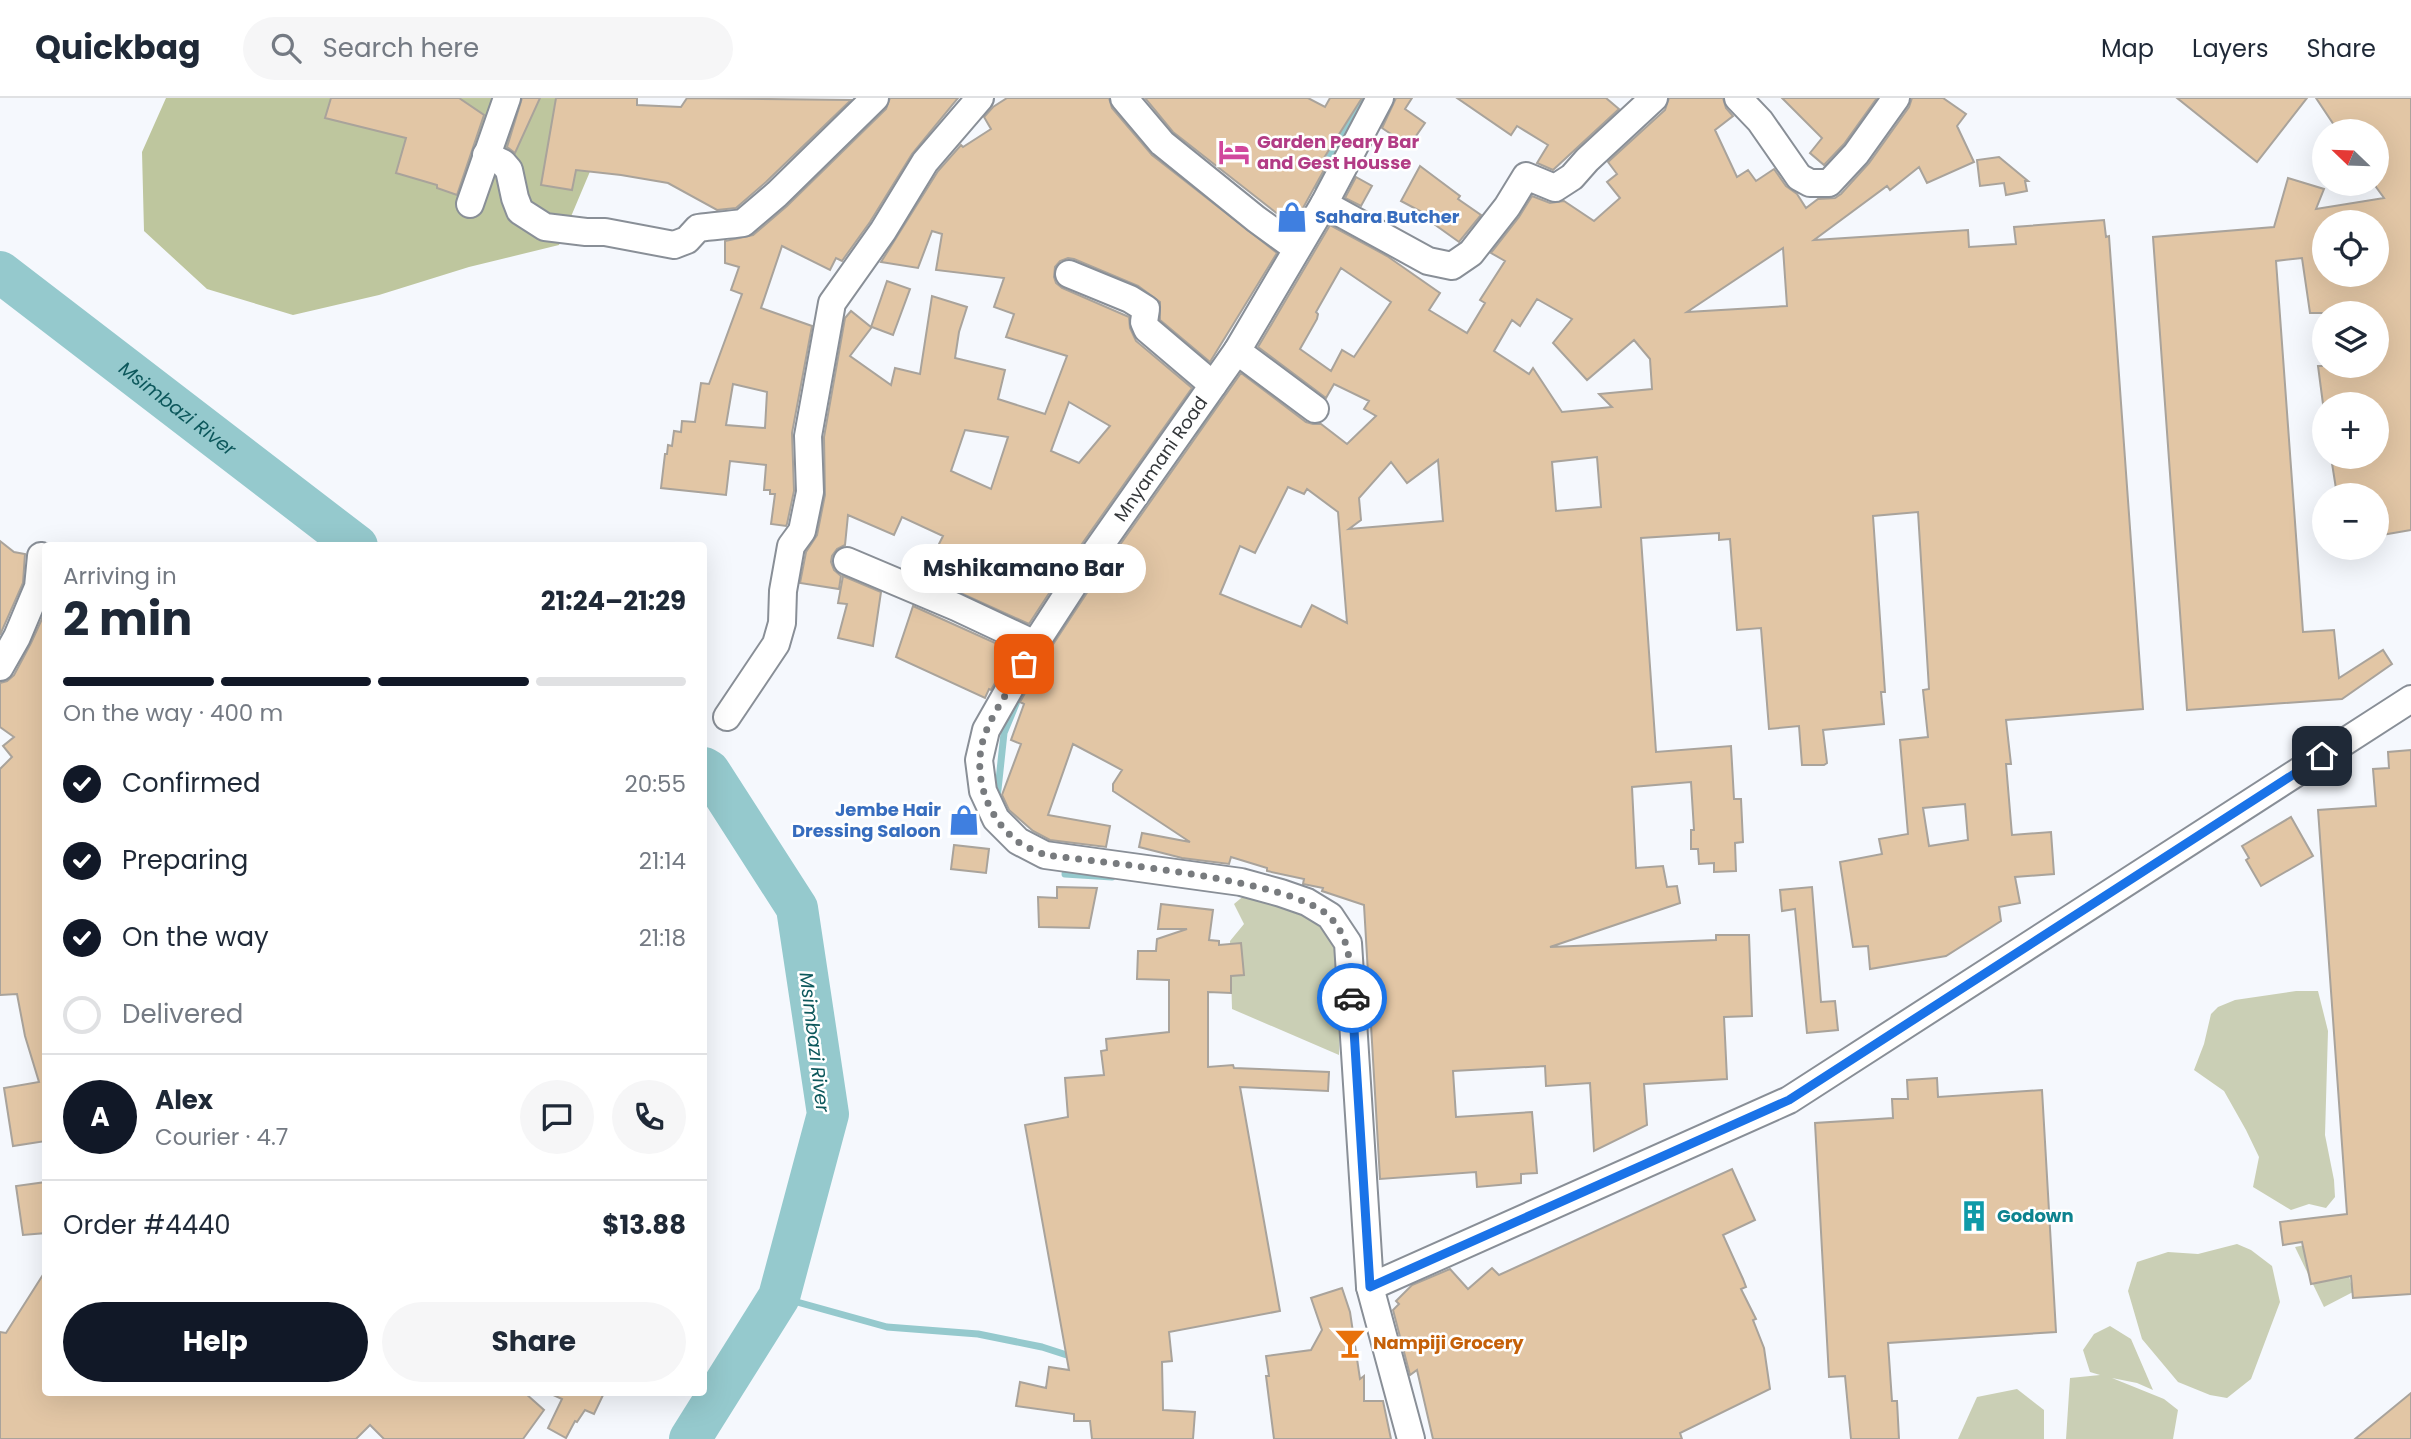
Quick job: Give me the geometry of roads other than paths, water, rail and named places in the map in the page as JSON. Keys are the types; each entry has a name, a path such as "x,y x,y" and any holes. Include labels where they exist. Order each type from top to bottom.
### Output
{"street":[{"path":"470,204 507,98"},
{"path":"486,155 503,163 509,170 520,211 538,225 605,232 674,245 687,240 698,228 743,223 777,194 875,98"},
{"path":"727,717 780,634 783,591 791,546 802,531 810,492 808,436 832,303 883,232 925,162 980,98"},
{"path":"1124,98 1162,143 1296,248"},
{"name":"Mnyamani Road","path":"1380,98 1324,204 1237,351 1085,567 1035,644 986,730 979,760 983,791 996,819 1018,842 1045,855 1241,882 1280,893 1307,902 1330,916 1348,943 1370,1287 1411,1439"},
{"path":"1324,204 1428,261 1452,266 1471,254 1507,207 1526,176 1555,188 1572,177 1654,98"},
{"path":"1738,98 1760,121 1800,177 1810,183 1819,184 1829,183 1856,154 1896,98"},
{"path":"1069,274 1130,299 1146,309 1144,322 1147,329 1213,385"},
{"path":"1237,351 1315,409"},
{"path":"0,667 18,637 38,587 41,556"},
{"path":"847,561 1035,644"},
{"path":"1370,1287 1789,1100 2411,699"}],"waterway":[{"path":"1322,193 1318,187 1329,158 1365,98"},
{"name":"Msimbazi River","path":"0,272 352,542"},
{"path":"1196,431 1216,403"},
{"path":"997,799 1004,733 1018,699"},
{"name":"Msimbazi River","path":"690,1439 779,1297 828,1114 797,908 707,770"},
{"path":"1065,874 1112,877"},
{"path":"779,1297 887,1327 978,1334 1042,1347 1073,1357"}],"place":[{"name":"Garden Peary Bar and Gest Housse","path":"1234,152"},
{"name":"Sahara Butcher","path":"1292,217"},
{"name":"Mshikamano Bar","path":"1024,664"},
{"name":"Jembe Hair Dressing Saloon","path":"964,820"},
{"name":"Godown","path":"1974,1216"},
{"name":"Nampiji Grocery","path":"1350,1343"}]}
